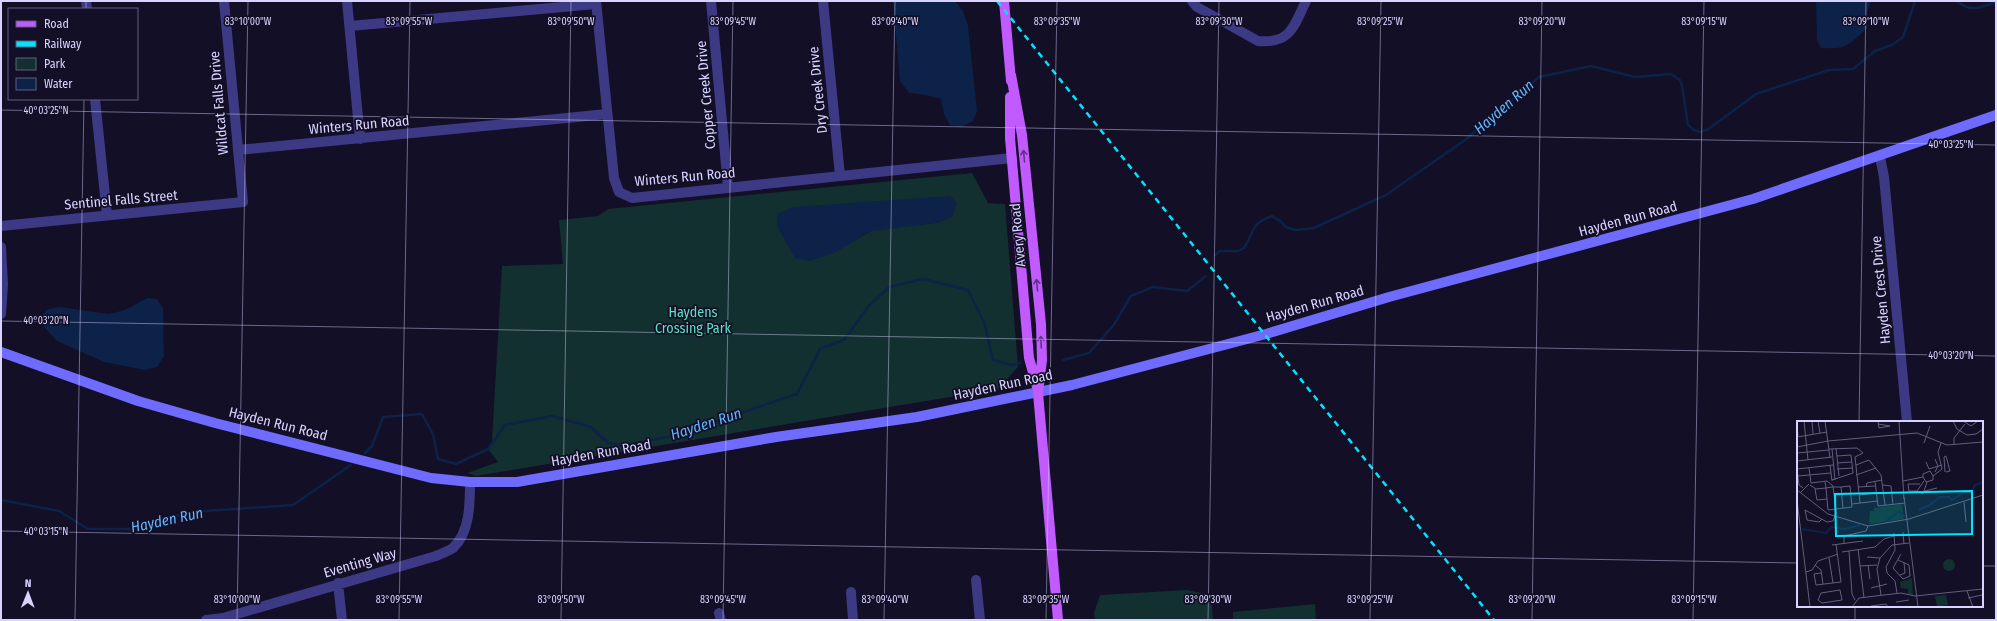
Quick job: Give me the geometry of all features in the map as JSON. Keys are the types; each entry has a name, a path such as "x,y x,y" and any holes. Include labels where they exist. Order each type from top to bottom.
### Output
{"main road":[{"name":"Avery Road","path":"1004,1 1011,75 1022,136 1040,324 1042,360 1038,393"},
{"name":"Avery Road","path":"1011,75 1010,138 1029,358 1038,393 1058,620"},
{"name":"Hayden Run Road","path":"1,352 104,390 215,423 431,478 470,482 517,482 776,437 917,417 1038,393 1266,334 1389,297 1647,229 1753,199 1996,115"}],"street":[{"name":"Wildcat Falls Drive","path":"224,1 243,202"},
{"path":"348,1 360,139"},
{"name":"Copper Creek Drive","path":"711,1 728,187"},
{"name":"Dry Creek Drive","path":"823,1 840,176"},
{"path":"1192,1 1197,7 1258,41 1267,42 1281,40 1290,33 1306,1"},
{"path":"350,26 596,3 607,114"},
{"path":"96,100 107,215"},
{"name":"Winters Run Road","path":"238,150 607,114 614,178 619,192 632,198 1012,158"},
{"name":"Hayden Crest Drive","path":"1880,156 1884,177 1907,421"},
{"name":"Sentinel Falls Street","path":"1,226 243,202"},
{"path":"1,247 3,285 1,314"},
{"name":"Eventing Way","path":"206,620 223,618 338,583 428,558 451,549 460,540 465,530 470,482"},
{"path":"976,580 980,620"},
{"path":"338,583 342,620"},
{"path":"851,592 853,620"}],"green space":[{"name":"Haydens Crossing Park","path":"972,173 988,203 1005,204 1018,367 998,389 476,476 467,473 498,462 488,449 492,441 502,266 563,264 559,220 598,216 608,209"},
{"path":"1187,590 1211,595 1213,620 1095,620 1094,613 1100,595"},
{"path":"1315,604 1316,620 1233,620 1233,612"}],"water":[{"path":"893,1 955,1 963,11 968,26 977,111 973,121 961,127 950,125 944,114 941,99 909,93 900,81"},
{"path":"1816,1 1871,1 1866,16 1868,27 1848,45 1837,48 1821,48 1817,40"},
{"path":"950,196 957,203 952,217 937,223 872,231 834,253 810,261 795,258 777,226 777,214 793,207"},
{"path":"147,298 157,299 163,308 164,356 157,367 145,370 104,362 57,341 37,319 48,309 60,307 109,314 125,310"}],"waterway":[{"name":"Hayden Run","path":"1215,255 1220,251 1238,251 1244,248 1256,225 1272,216 1286,227 1295,230 1314,228 1386,195 1465,140 1539,77 1591,66 1635,77 1671,74 1680,80 1688,125 1694,130 1700,132 1707,130 1756,94 1829,70 1853,69 1875,51 1892,45 1903,37 1915,1"},
{"name":"Hayden Run","path":"1957,1 1962,5 1971,8 1981,7 1996,2"},
{"name":"Hayden Run","path":"1063,360 1089,353 1113,326 1131,296 1153,287 1187,291 1206,276"},
{"name":"Hayden Run","path":"365,453 372,446 383,417 422,414 433,434 438,459 456,464 488,449 505,425 552,416 591,427 608,443 623,446 672,436 797,394 820,349 844,340 868,307 889,287 923,279 968,290 984,322 993,360 1012,365 1020,363"},
{"name":"Hayden Run","path":"1,500 59,511 88,529 129,529 191,512 293,505 351,465"}],"railway":[{"path":"997,1 1494,620"}]}
